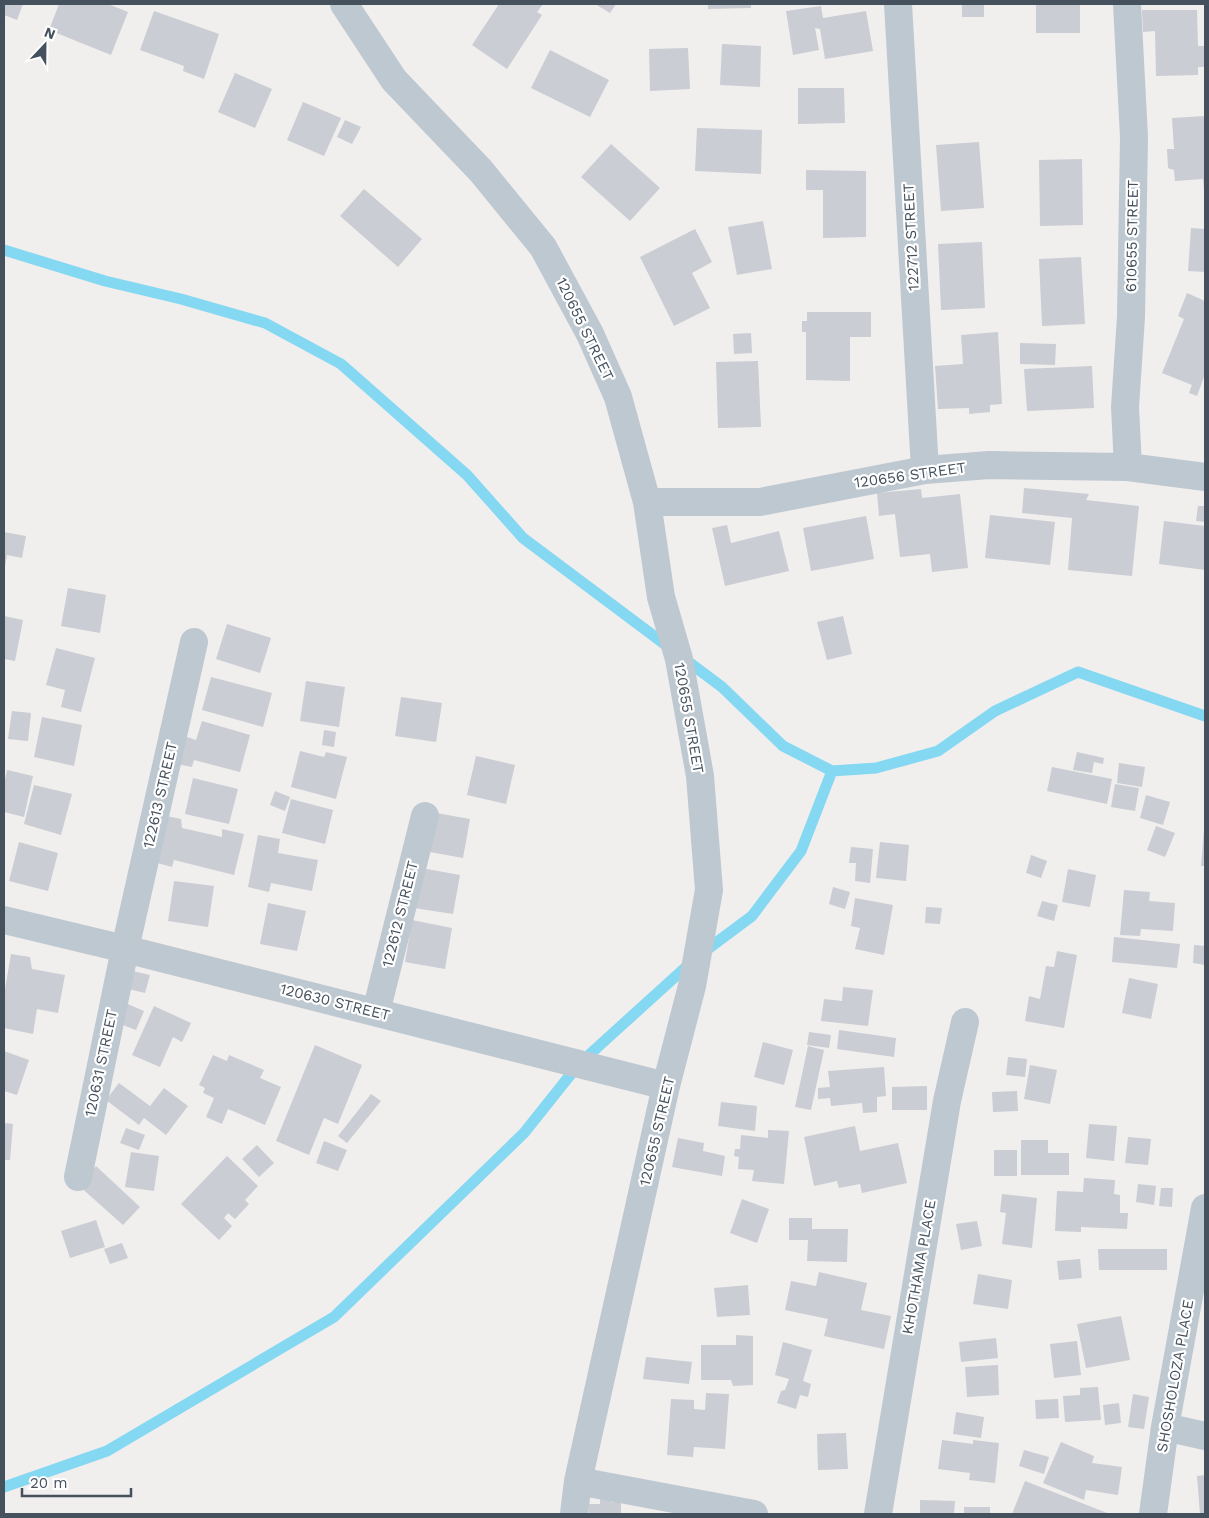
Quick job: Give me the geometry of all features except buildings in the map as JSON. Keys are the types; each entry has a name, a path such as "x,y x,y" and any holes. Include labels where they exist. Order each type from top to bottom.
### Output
{"street":[{"name":"120655 STREET","path":"344,4 394,80 480,171 543,247 590,334 618,398 647,502 661,597 678,659 700,776 709,890 692,986 666,1086 578,1480 574,1514"},
{"name":"122712 STREET","path":"898,4 925,470"},
{"name":"610655 STREET","path":"1127,4 1134,137 1131,317 1125,407 1128,467"},
{"name":"120656 STREET","path":"647,502 760,502 925,470 988,465 1128,467 1205,477"},
{"name":"122613 STREET","path":"125,948 194,642"},
{"name":"122612 STREET","path":"376,1012 425,816"},
{"name":"120630 STREET","path":"4,920 125,948 666,1086"},
{"name":"120631 STREET","path":"78,1177 125,948"},
{"name":"KHOTHAMA PLACE","path":"878,1514 947,1101 965,1022"},
{"name":"SHOSHOLOZA PLACE","path":"1153,1514 1166,1427 1205,1208"},
{"path":"1166,1427 1205,1436"},
{"path":"578,1480 754,1514"}],"waterway":[{"path":"4,250 105,281 181,299 265,323 341,364 467,475 523,538 722,687 783,746 832,771 876,768 938,751 995,711 1078,672 1205,716"},
{"path":"4,1487 107,1451 334,1317 524,1133 579,1064 697,957 752,916 801,851 832,771"}]}
